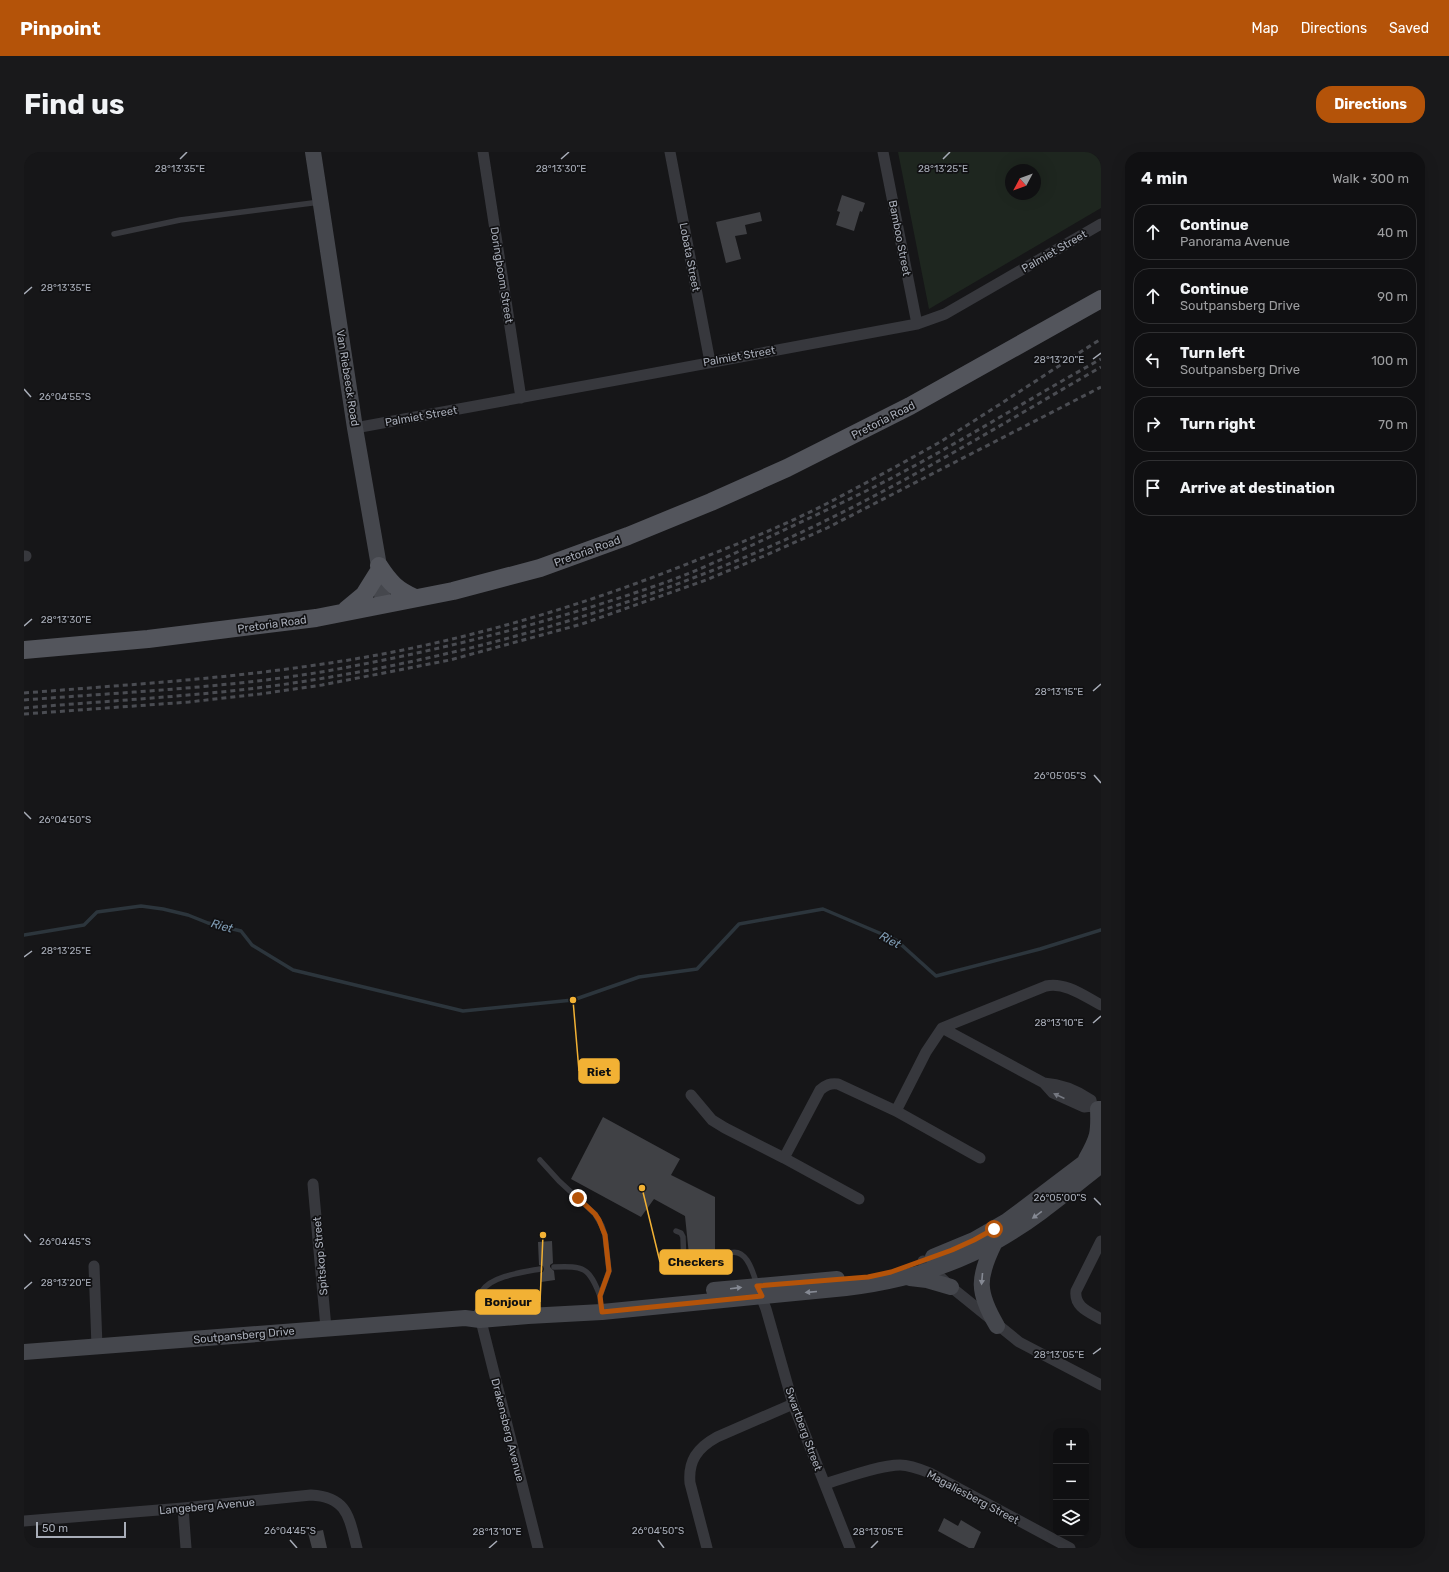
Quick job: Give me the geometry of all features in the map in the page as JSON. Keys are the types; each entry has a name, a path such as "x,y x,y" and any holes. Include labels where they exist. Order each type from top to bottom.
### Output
{"main road":[{"name":"Pretoria Road","path":"24,650 148,640 316,618 454,591 540,568 628,536 718,499 787,468 903,410 1101,298"},
{"path":"344,612 364,595 379,569 389,582 396,588 415,598"}],"street":[{"name":"Van Riebeeck Road","path":"313,152 355,428 379,569 382,604"},
{"name":"Doringboom Street","path":"483,152 521,398"},
{"name":"Lobata Street","path":"670,152 710,362"},
{"name":"Bamboo Street","path":"883,152 917,324"},
{"name":"Palmiet Street","path":"355,428 917,324 945,314 1101,224"},
{"path":"896,1111 926,1052 942,1028 1046,986 1054,985 1069,988 1101,1005"},
{"path":"942,1028 1044,1083 1056,1084 1077,1091 1091,1100 1098,1109 1099,1130 1097,1139 1084,1162"},
{"path":"784,1158 820,1090 826,1085 832,1083 838,1084 896,1111 980,1158"},
{"path":"691,1095 712,1120 859,1199"},
{"path":"928,1265 1007,1221 1101,1150"},
{"path":"928,1265 958,1260 995,1242 1040,1212 1101,1165"},
{"name":"Spitskop Street","path":"313,1184 326,1328"},
{"path":"1101,1241 1076,1291 1075,1297 1078,1304 1083,1309 1101,1319"},
{"path":"995,1242 987,1258 981,1284 983,1297 997,1326"},
{"path":"928,1265 951,1287 997,1326 1019,1342 1101,1385"},
{"name":"Soutpansberg Drive","path":"760,1291 868,1277 928,1265"},
{"name":"Soutpansberg Drive","path":"24,1352 475,1317 601,1304 760,1291 866,1286 903,1278 928,1265"},
{"path":"94,1266 97,1346"},
{"path":"903,1278 927,1280 951,1287"},
{"name":"Swartberg Street","path":"760,1291 793,1404 850,1548"},
{"name":"Drakensberg Avenue","path":"475,1317 538,1548"},
{"path":"707,1548 690,1483 689,1473 695,1456 706,1443 716,1437 793,1404"},
{"name":"Magaliesberg Street","path":"825,1484 889,1466 901,1465 914,1467 930,1473 1070,1548"},
{"name":"Langeberg Avenue","path":"24,1521 183,1508 312,1495 328,1497 335,1501 346,1512 357,1548"},
{"path":"183,1508 186,1548"}],"lane":[{"path":"114,234 180,220 320,202"},
{"path":"540,1160 559,1181 595,1214 602,1226 605,1235 609,1271 601,1304"},
{"path":"676,1231 681,1233 683,1237 684,1265"},
{"path":"673,1266 709,1265 728,1253 739,1253 747,1260 760,1291"},
{"path":"554,1267 584,1270 594,1280 601,1304"},
{"path":"475,1317 480,1296 487,1286 508,1276 540,1269"}],"shaded area":[{"path":"898,152 1101,152 1101,208 929,309"}],"building":[{"path":"842,195 865,203 862,212 860,211 854,231 836,225 840,212 837,211"},
{"path":"760,212 762,221 745,225 747,234 735,236 741,259 726,263 716,222"},
{"path":"603,1117 680,1159 671,1175 715,1197 715,1252 689,1255 685,1216 654,1199 641,1217 571,1179"},
{"path":"552,1241 553,1263 550,1267 554,1271 555,1280 541,1282 540,1273 543,1272 544,1269 543,1266 539,1265 538,1242"},
{"path":"944,1518 958,1526 961,1520 981,1532 974,1548 969,1548 938,1531"},
{"path":"323,1530 327,1548 312,1548 308,1533"}],"waterway":[{"name":"Riet","path":"24,935 84,925 97,912 141,906 163,909 188,915 208,923 241,931 252,945 293,970 463,1011 573,1000 639,977 697,969 739,924 823,909 896,940 936,976 1040,949 1101,930"}],"railway":[{"path":"24,693 211,678 323,664 372,656 470,635 566,607 661,574 722,550 828,503 940,442 1101,339"},
{"path":"24,700 214,686 327,671 458,644 544,621 630,595 700,569 857,496 976,431 1101,359"},
{"path":"24,708 265,687 329,677 456,651 580,617 642,597 702,574 762,550 806,530 892,487 1101,367"},
{"path":"24,714 189,702 322,685 450,660 582,624 706,580 827,528 1101,387"}],"place":[{"name":"Riet","path":"573,1000"},
{"name":"Checkers","path":"642,1188"},
{"name":"Bonjour","path":"543,1235"}],"route":[{"path":"578,1198 595,1214 605,1235 609,1271 600,1296 602,1312 762,1296 757,1286 810,1280 868,1277 899,1270 952,1250 994,1229"}]}
